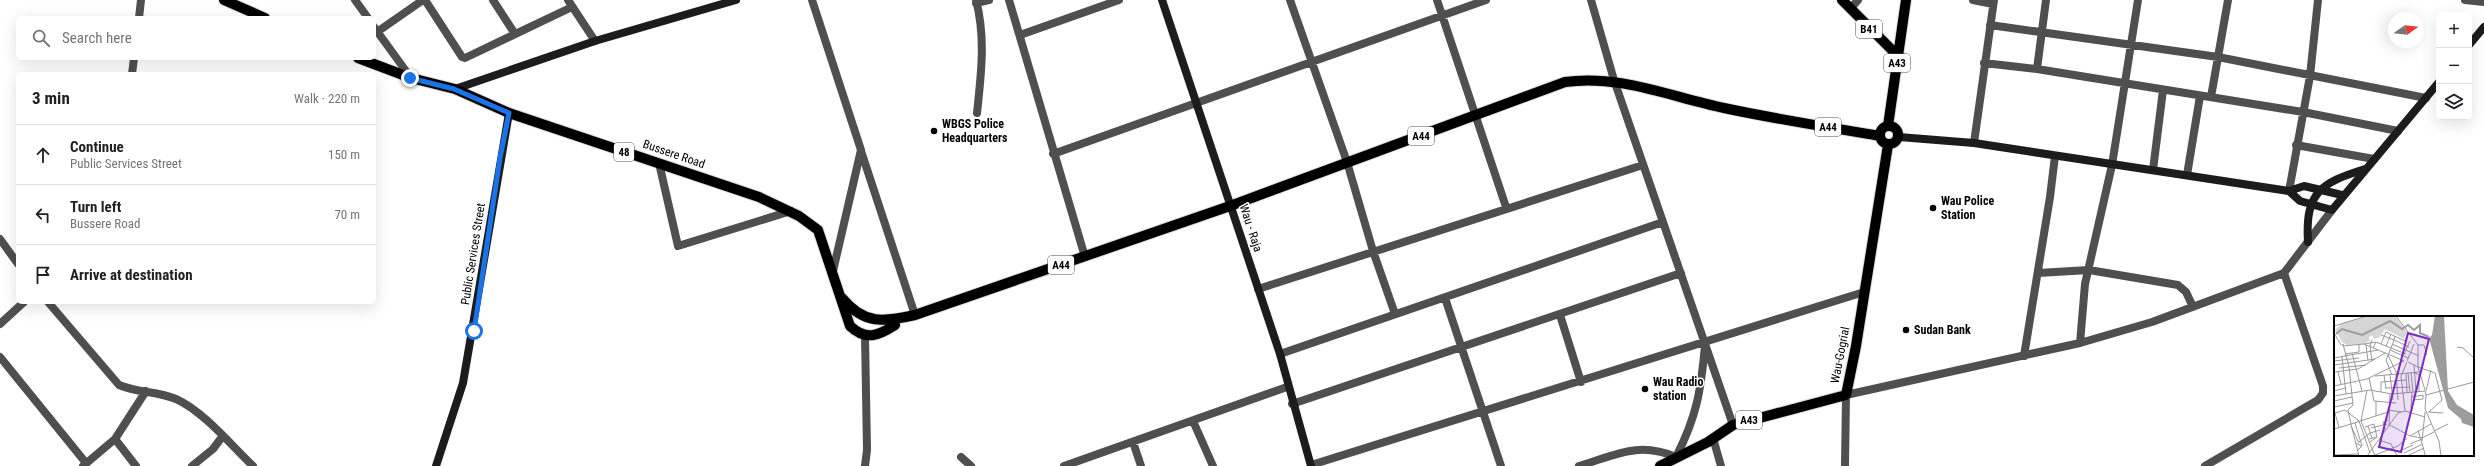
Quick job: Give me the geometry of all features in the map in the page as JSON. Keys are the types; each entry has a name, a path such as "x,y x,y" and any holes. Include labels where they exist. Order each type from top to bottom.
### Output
{"main road":[{"path":"224,0 260,16"},
{"name":"B41","path":"1842,0 1898,56"},
{"name":"A43","path":"1888,126 1906,0"},
{"name":"Bussere Road","path":"363,60 410,78 454,89 509,113 759,196 791,211 818,230 833,271 850,326 865,336"},
{"name":"A44","path":"842,298 858,314 875,320 891,320 915,315 1230,206 1565,82 1583,79 1614,80 1724,108 1880,136"},
{"path":"1888,126 1895,128 1899,137 1894,144 1888,145 1883,143 1880,136 1882,129 1888,126"},
{"name":"Wau-Gogrial","path":"1660,466 1676,456 1713,438 1733,425 1846,395 1888,145"},
{"path":"865,336 880,334 887,330 895,325 891,320"}],"street":[{"path":"139,16 141,0"},
{"path":"355,0 367,16"},
{"path":"376,29 424,0 465,58 515,34 570,3 595,41"},
{"path":"493,0 515,34"},
{"path":"454,89 595,41 736,0"},
{"path":"812,0 915,315"},
{"path":"977,113 982,48 976,1 989,0"},
{"path":"1009,0 1053,154 1085,257"},
{"path":"1020,35 1118,0"},
{"name":"Wau - Raja","path":"1162,0 1280,354 1292,404 1311,466"},
{"path":"1290,0 1347,162 1373,251 1395,314"},
{"path":"1437,0 1506,207"},
{"path":"1053,154 1196,105 1311,62 1486,0"},
{"path":"1591,0 1614,80 1733,425"},
{"path":"1850,9 1858,0"},
{"path":"1973,0 1993,2 1974,143"},
{"path":"2037,68 2046,0"},
{"path":"2080,342 2084,284 2089,270 2112,165 2132,46 2138,0"},
{"path":"2211,97 2228,0"},
{"path":"2289,191 2296,145 2310,76 2318,0"},
{"path":"2465,0 2484,2"},
{"path":"1990,26 2218,57 2426,98"},
{"path":"2472,41 2484,27"},
{"path":"376,31 410,78"},
{"path":"132,72 134,60"},
{"path":"1984,63 2037,68 2303,112 2398,131"},
{"path":"1845,466 1846,395 2024,356 2152,322 2284,273 2342,196 2437,84"},
{"path":"2152,170 2163,90"},
{"path":"2187,175 2200,96"},
{"name":"Public Services Street","path":"436,466 463,383 509,113"},
{"path":"1899,137 1974,143 2289,191 2304,186 2342,196"},
{"path":"2296,145 2374,159"},
{"path":"833,271 861,150"},
{"path":"2024,356 2055,156"},
{"path":"659,163 678,246 791,211"},
{"path":"1258,289 1506,207 1643,165"},
{"path":"2308,242 2306,220 2310,205 2319,189 2341,176 2365,169"},
{"path":"2289,191 2300,202 2332,210"},
{"path":"1280,354 1664,222"},
{"path":"0,239 16,261"},
{"path":"2038,273 2089,270 2178,285 2186,292 2193,307"},
{"path":"1292,404 1681,273"},
{"path":"2205,466 2318,400 2323,393 2323,386 2284,273"},
{"path":"1311,466 1864,292"},
{"path":"1444,298 1501,466"},
{"path":"0,324 22,304"},
{"path":"50,304 119,384 132,390 160,394 191,408 253,466"},
{"path":"1560,315 1581,382"},
{"path":"865,336 867,450 865,466"},
{"path":"1579,466 1645,448 1658,449 1676,456 1696,409 1702,389 1705,341"},
{"path":"0,357 85,465 115,439 146,391"},
{"path":"1064,466 1288,387"},
{"path":"1193,421 1213,466"},
{"path":"192,466 213,449 222,437"},
{"path":"1713,438 1721,466"},
{"path":"115,439 136,466"},
{"path":"1133,442 1141,466"},
{"path":"961,457 971,466"}],"place":[{"name":"WBGS Police Headquarters","path":"934,131"},
{"name":"Wau Police Station","path":"1933,208"},
{"name":"Sudan Bank","path":"1906,330"},
{"name":"Wau Radio station","path":"1645,389"}],"route":[{"path":"410,78 454,89 509,113 486,242 474,331"}]}
